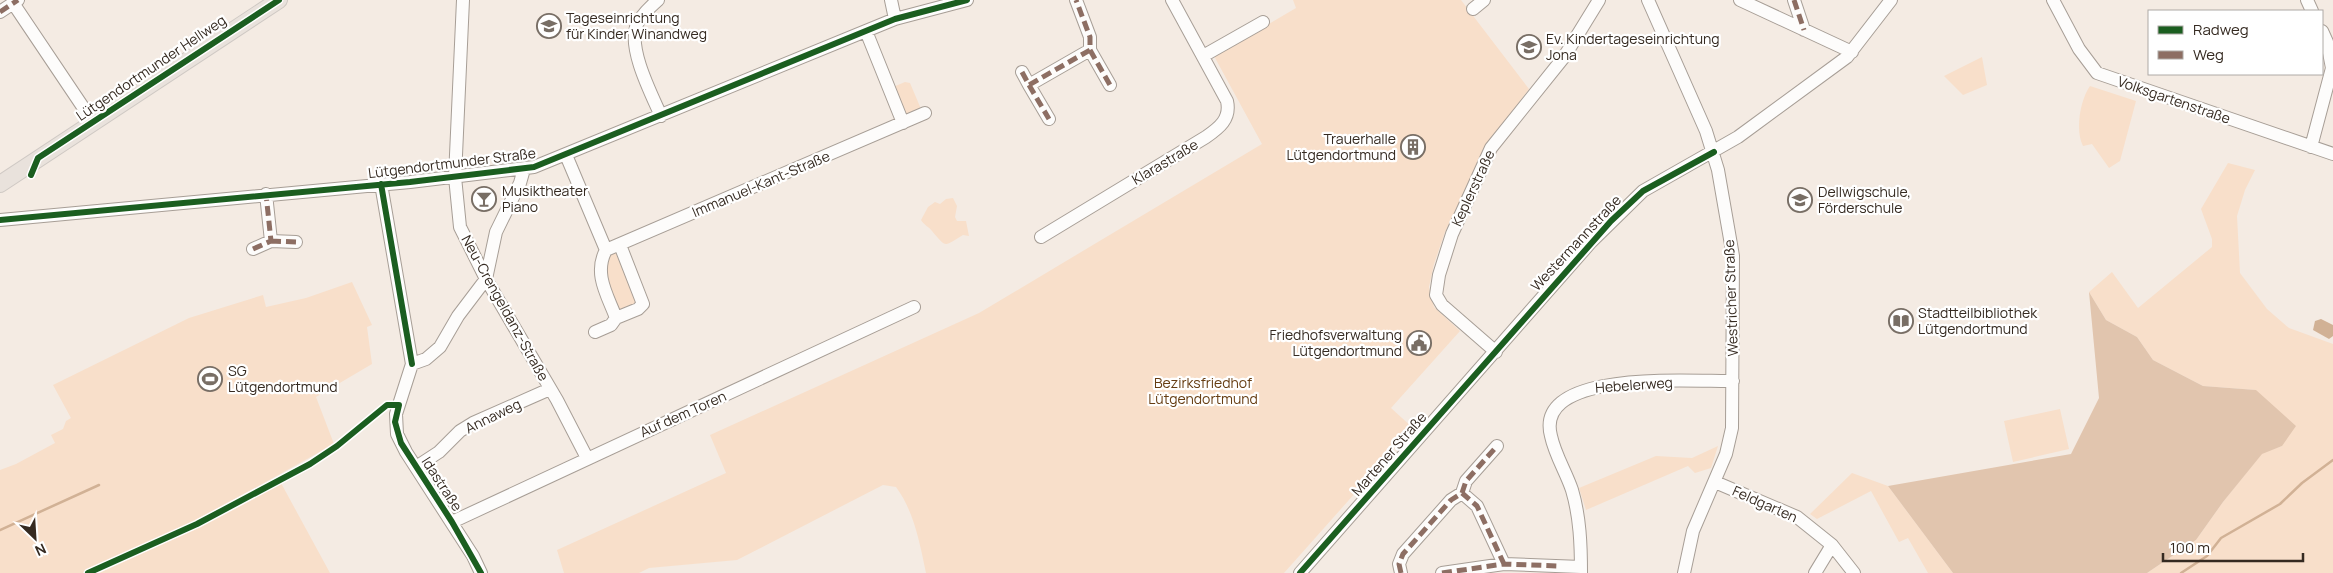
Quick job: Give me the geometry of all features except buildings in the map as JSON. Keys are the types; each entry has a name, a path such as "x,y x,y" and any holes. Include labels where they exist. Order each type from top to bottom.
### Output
{"main road":[{"name":"Lütgendortmunder Hellweg","path":"0,184 279,0"}],"street":[{"name":"Neu-Crengeldanz-Straße","path":"463,0 455,177 458,219 463,235 486,279 550,389 587,458"},
{"path":"658,0 638,22 635,36 642,68 661,116"},
{"path":"891,0 895,19"},
{"name":"Lütgendortmunder Straße","path":"0,220 524,170 566,156 895,19 968,0"},
{"path":"1076,0 1090,37 1090,50 1110,85"},
{"name":"Klarastraße","path":"1041,237 1206,138 1224,123 1228,114 1227,101 1172,0"},
{"path":"1473,9 1484,0"},
{"name":"Keplerstraße","path":"1496,352 1442,305 1436,295 1441,266 1473,183 1491,148 1564,57 1599,0"},
{"name":"Westricher Straße","path":"1648,0 1714,152 1733,256 1732,428 1726,454 1693,530 1684,573"},
{"path":"1740,0 1852,52"},
{"path":"1794,0 1804,30"},
{"name":"Westermannstraße","path":"1496,352 1591,242 1631,201 1659,181 1714,152 1852,52 1891,0"},
{"name":"Volksgartenstraße","path":"2053,0 2079,49 2098,73 2333,154"},
{"path":"0,12 16,1 93,122"},
{"path":"1203,56 1263,22"},
{"path":"866,31 903,123"},
{"path":"2311,147 2332,68 2327,42 2323,33"},
{"path":"1029,85 1090,50"},
{"path":"1022,72 1048,119"},
{"name":"Immanuel-Kant-Straße","path":"606,250 925,113"},
{"path":"566,156 606,250 600,266 600,276 616,318"},
{"path":"412,364 426,359 440,347 458,316 486,279 492,246 500,222 520,183 524,170"},
{"name":"Idastraße","path":"381,184 412,364 395,422 401,444 452,522 481,573"},
{"path":"266,194 271,241"},
{"path":"253,249 271,241 296,242"},
{"path":"594,332 611,325 616,318 638,309 643,304 620,245"},
{"path":"472,252 485,255 492,246"},
{"name":"Auf dem Toren","path":"452,522 914,307"},
{"name":"Martener Straße","path":"1300,573 1496,352"},
{"name":"Hebelerweg","path":"1442,573 1504,564 1581,570 1581,542 1572,490 1551,437 1549,420 1553,410 1568,398 1602,385 1733,381"},
{"name":"Annaweg","path":"416,467 439,452 460,431 473,423 550,389"},
{"path":"1401,573 1400,564 1403,554 1451,500 1462,493 1466,482 1497,446"},
{"name":"Feldgarten","path":"1715,482 1797,517 1832,545 1854,573"},
{"path":"1462,493 1477,506 1504,564"},
{"path":"1815,573 1832,545"}],"green space":[{"name":"Bezirksfriedhof Lütgendortmund","path":"1293,0 1461,0 1529,89 1487,145 1445,232 1434,264 1429,287 1434,307 1460,331 1391,408 1413,428 1284,573 926,573 916,528 907,506 896,487 883,485 737,560 649,568 639,573 564,573 557,550 726,473 710,435 979,313 1262,144 1214,56 1296,8"},
{"path":"1982,57 1987,85 1963,95 1944,76"},
{"path":"905,82 910,83 921,109 907,117 893,87"},
{"path":"2090,86 2136,101 2120,161 2109,168 2092,144 2083,146 2079,132 2081,107"},
{"path":"2228,163 2255,170 2245,190 2237,216 2240,273 2267,309 2289,328 2333,344 2333,573 2147,573 2196,540 2262,453 2282,446 2256,390 2203,386 2153,360 2137,337 2106,320 2089,292 2112,272 2138,308 2212,247 2212,239 2201,209"},
{"path":"953,198 957,206 955,217 957,221 966,221 969,236 963,235 946,244 921,220 928,207 935,202 940,204 946,199"},
{"path":"618,252 638,303 620,313 602,270 608,255"},
{"path":"352,282 372,325 367,327 372,364 316,397 334,444 190,524 85,573 0,573 0,470 16,464 55,443 51,435 63,429 66,421 71,418 53,385 189,318 263,295 266,307 306,298"},
{"path":"2060,409 2069,449 2013,462 2004,421"},
{"path":"1718,446 1711,468 1695,473 1688,466 1586,510 1579,488 1656,456 1692,458"},
{"path":"1852,473 1888,486 1953,573 1928,573 1908,538 1899,542 1871,491 1817,519 1810,514"},
{"path":"281,483 330,573 94,573 195,529"}],"shaded area":[{"path":"2089,292 2106,320 2137,337 2153,360 2203,386 2256,390 2296,426 2282,446 2262,454 2223,502 2196,540 2147,573 1953,573 1888,486 2071,454 2099,398"},
{"path":"2321,319 2333,325 2333,336 2329,339 2313,330 2315,321"}],"waterway":[{"path":"2181,573 2207,556 2221,538 2280,504 2302,483 2333,460"},
{"path":"0,530 99,485"}],"marked path":[{"path":"0,12 18,0"},
{"path":"1022,72 1029,85 1090,50 1090,37 1076,0"},
{"path":"1794,0 1804,30"},
{"path":"1090,50 1110,85"},
{"path":"1029,85 1049,119"},
{"path":"253,249 271,241 266,194"},
{"path":"271,241 296,242"},
{"path":"1462,493 1466,481 1497,446"},
{"path":"1401,573 1399,564 1403,554 1451,500 1462,493 1477,506 1504,564"},
{"path":"1442,573 1504,564 1559,566"}],"cycle path":[{"path":"31,175 38,158 279,0"},
{"path":"0,220 410,182 534,167 895,19 967,0"},
{"path":"1300,573 1611,221 1643,191 1714,152"},
{"path":"381,184 412,364"},
{"path":"88,573 197,524 310,464 337,446 387,405 399,405 395,422 401,443 452,522 481,573"}],"place":[{"name":"Tageseinrichtung für Kinder Winandweg","path":"549,26"},
{"name":"Ev. Kindertageseinrichtung Jona","path":"1529,47"},
{"name":"Trauerhalle Lütgendortmund","path":"1413,147"},
{"name":"Musiktheater Piano","path":"484,199"},
{"name":"Dellwigschule, Förderschule","path":"1800,200"},
{"name":"Stadtteilbibliothek Lütgendortmund","path":"1901,321"},
{"name":"Friedhofsverwaltung Lütgendortmund","path":"1419,343"},
{"name":"SG Lütgendortmund","path":"210,379"}]}
